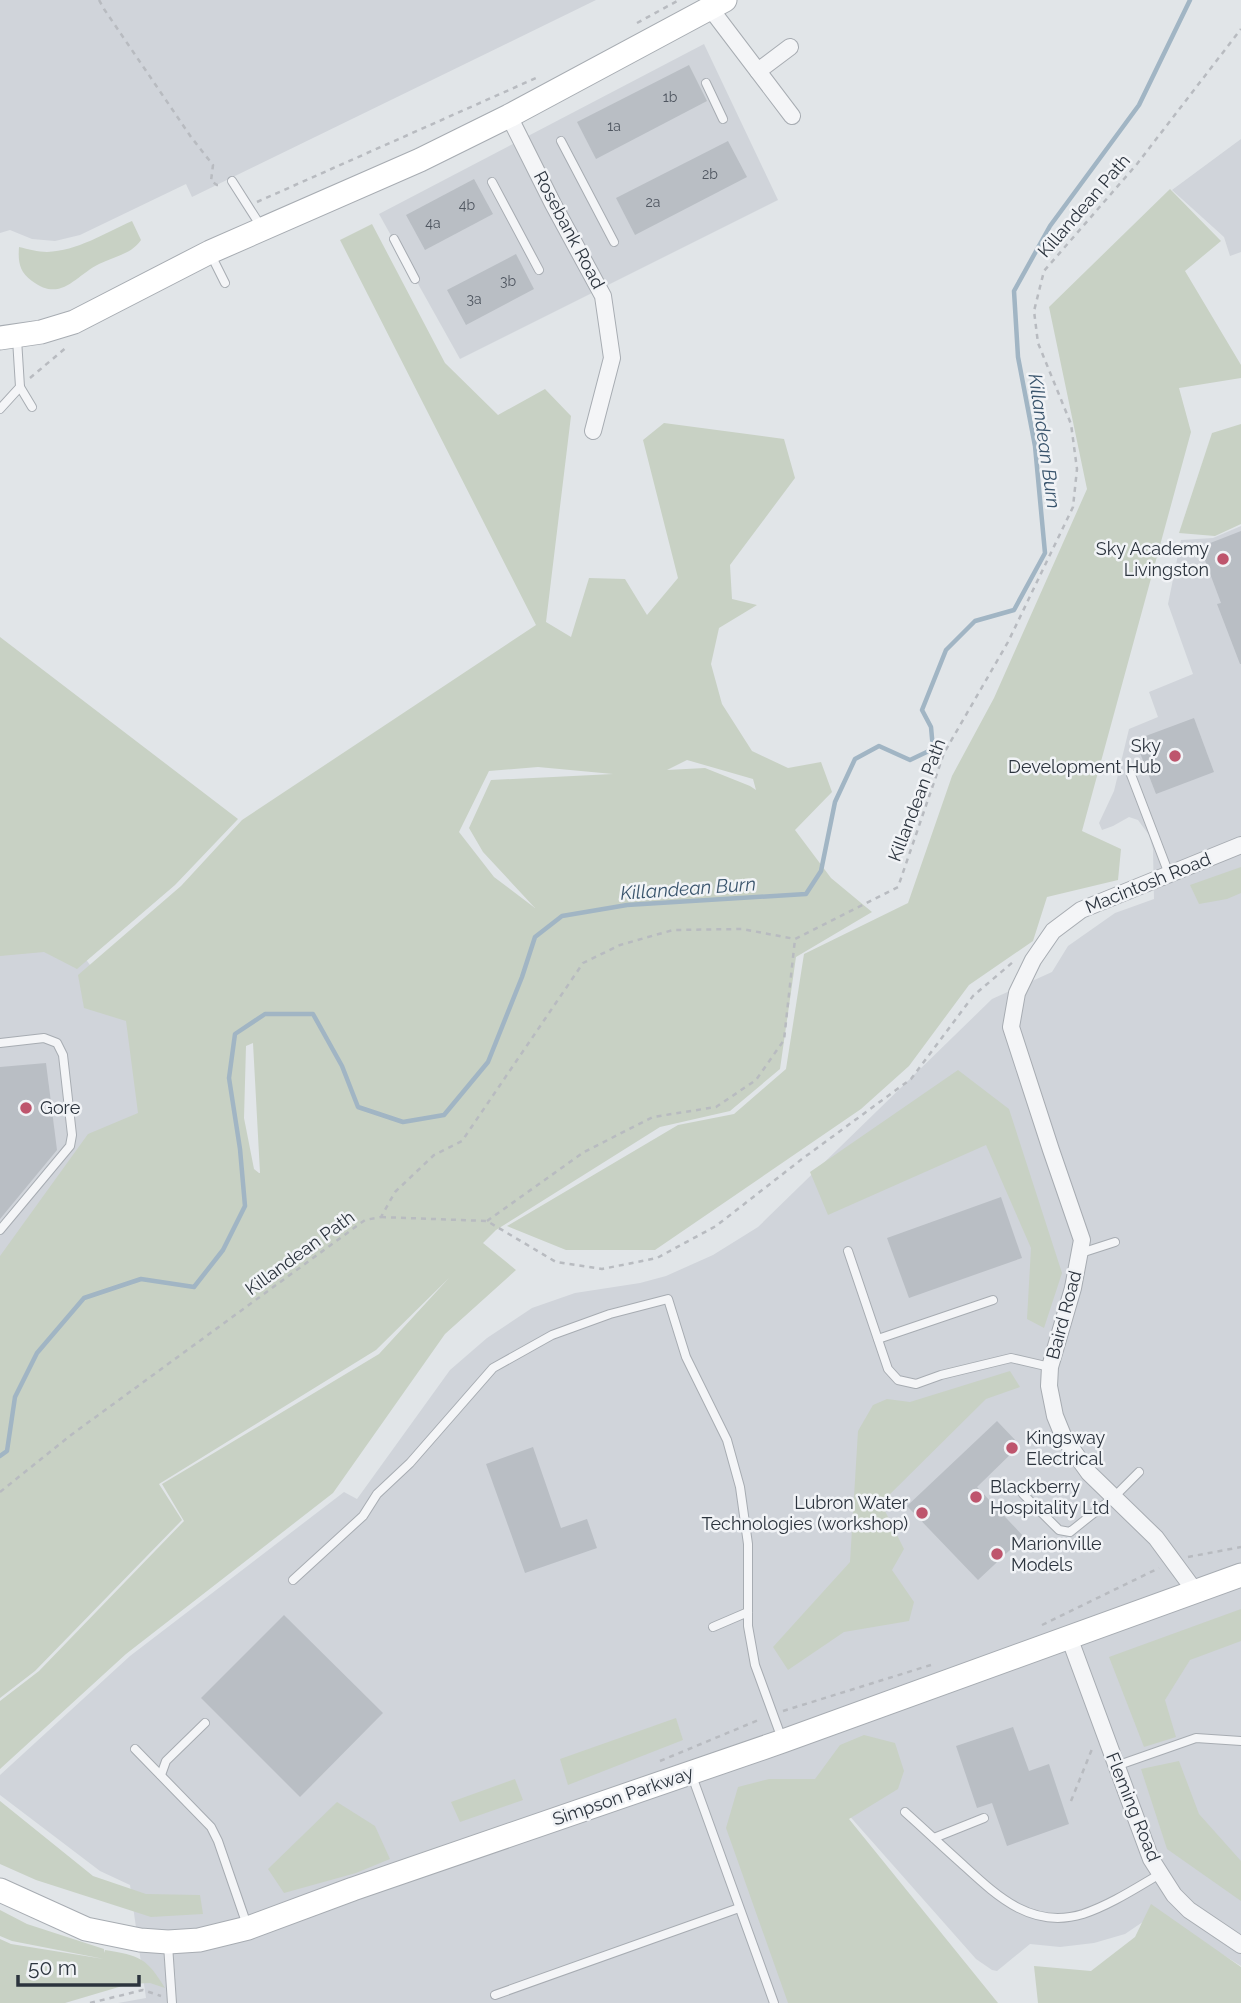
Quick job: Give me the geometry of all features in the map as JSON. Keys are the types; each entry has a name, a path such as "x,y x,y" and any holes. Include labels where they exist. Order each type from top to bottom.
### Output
{"main road":[{"path":"8,337 41,332 74,322 210,252 420,160 509,116 717,4"},
{"name":"Simpson Parkway","path":"0,1890 86,1929 140,1940 199,1940 248,1928 353,1889 783,1741 1241,1575"}],"street":[{"path":"717,4 758,71 792,117"},
{"path":"758,71 790,47"},
{"name":"Rosebank Road","path":"509,116 603,296 612,358 593,430"},
{"name":"Macintosh Road","path":"1028,1080 1011,1027 1017,993 1033,960 1053,931 1081,910 1241,845"},
{"name":"Baird Road","path":"1028,1080 1082,1240 1073,1288 1050,1367 1049,1386 1055,1416 1063,1438 1089,1472 1156,1538 1195,1591"},
{"name":"Fleming Road","path":"1069,1637 1141,1834 1160,1874 1174,1895 1189,1910 1241,1945"}],"lane":[{"path":"706,83 723,119"},
{"path":"561,141 614,242"},
{"path":"492,182 539,270"},
{"path":"233,183 262,228"},
{"path":"394,239 415,279"},
{"path":"210,252 225,283"},
{"path":"8,337 20,387 32,407"},
{"path":"0,409 20,387"},
{"path":"1130,772 1169,874"},
{"path":"0,1042 44,1038 57,1043 63,1055 72,1135 70,1146 0,1230"},
{"path":"1081,1253 1115,1242"},
{"path":"848,1251 888,1369 898,1380 916,1384 1011,1358 1050,1367"},
{"path":"293,1580 363,1516 377,1494 410,1463 493,1368 552,1335 610,1314 668,1299 686,1357 727,1440 740,1488 748,1544 748,1626 755,1665 783,1741"},
{"path":"878,1339 993,1300"},
{"path":"1023,1494 1059,1531 1070,1532 1114,1497 1139,1472"},
{"path":"713,1627 748,1612"},
{"path":"161,1775 166,1761 205,1723"},
{"path":"1116,1766 1196,1738 1241,1741"},
{"path":"135,1749 211,1827 248,1928"},
{"path":"691,1773 774,2003"},
{"path":"905,1812 1004,1902 1034,1915 1057,1918 1083,1914 1160,1874"},
{"path":"934,1838 984,1818"},
{"path":"495,1995 740,1908"},
{"path":"168,1942 172,2001"}],"path":[{"path":"99,0 191,137 214,165 211,181 217,185 233,183"},
{"path":"634,25 679,0"},
{"name":"Killandean Path","path":"0,1492 71,1435 365,1220 382,1217 395,1192 434,1155 461,1141 583,963 620,945 673,930 742,929 795,939 898,887 944,753 1008,642 1073,507 1077,469 1071,424 1038,343 1034,311 1044,271 1137,164 1241,29"},
{"path":"248,206 542,75"},
{"path":"20,387 80,335 74,322"},
{"path":"487,1221 584,1152 653,1117 716,1107 757,1080 784,1040 795,939"},
{"path":"382,1217 487,1221 556,1262 602,1269 657,1258 716,1226 911,1079 973,996 1020,956 1033,960"},
{"path":"1042,1625 1172,1561 1241,1547"},
{"path":"652,1764 773,1714 940,1662"},
{"path":"1071,1801 1093,1748 1106,1739"},
{"path":"90,2003 143,1990 172,2001"}],"shaded area":[{"path":"0,0 596,0 192,197 186,184 80,235 55,241 32,239 10,230 0,233"},
{"path":"704,44 778,200 460,359 379,214"},
{"path":"1241,139 1241,252 1230,256 1224,237 1172,190"},
{"path":"1170,189 1221,241 1185,271 1241,365 1241,378 1179,388 1191,432 1082,831 1121,849 1118,880 1047,897 1033,941 969,985 909,1066 861,1109 655,1250 566,1250 507,1226 678,1125 734,1114 786,1069 804,954 908,903 952,776 994,698 1087,489 1049,307"},
{"path":"132,221 141,240 137,245 90,269 67,285 51,289 42,287 28,278 22,270 19,247 37,251 58,251 91,241"},
{"path":"372,224 445,363 498,415 545,389 571,416 546,622 571,637 589,578 625,579 647,615 678,578 643,440 664,423 784,439 795,478 730,565 732,599 757,605 719,628 711,664 722,704 752,751 788,768 821,762 832,792 795,830 831,878 872,912 796,957 780,1069 730,1111 660,1127 496,1230 483,1243 516,1270 445,1334 333,1493 126,1654 0,1769 0,1701 39,1671 184,1521 162,1484 379,1354 449,1278 376,1350 159,1484 182,1520 35,1671 0,1698 0,1256 88,1134 138,1113 126,1021 84,1008 78,975 181,886 242,820 536,625 340,240","holes":["687,760 753,779 756,790 705,768 667,770","538,767 613,774 491,780 469,828 483,852 535,908 494,877 459,832 489,771","253,1043 260,1173 254,1169 244,1118 246,1046"]},
{"path":"1241,424 1241,524 1215,536 1179,533 1212,433"},
{"path":"1241,526 1241,1966 1156,1913 1125,1934 1094,1943 1060,1947 1030,1944 997,1971 992,1970 976,1959 823,1786 792,2003 118,2003 146,1998 130,1885 100,1871 0,1795 0,1775 130,1656 344,1492 357,1499 450,1370 487,1338 532,1308 575,1293 640,1283 666,1276 713,1255 758,1227 992,999 1052,972 1068,946 1115,913 1154,899 1153,849 1149,835 1138,820 1129,817 1102,830 1099,823 1114,791 1129,729 1158,717 1149,692 1193,674 1168,604 1181,540 1213,538"},
{"path":"0,637 238,819 175,885 77,969 44,952 0,956"},
{"path":"1241,867 1241,893 1227,899 1199,904 1190,885"},
{"path":"0,922 82,954 161,1063 167,1168 0,1327"},
{"path":"958,1070 1009,1109 1062,1273 1044,1328 1027,1319 1031,1248 986,1145 828,1215 810,1172"},
{"path":"1010,1371 1020,1387 986,1399 881,1503 904,1549 892,1570 914,1602 909,1621 844,1632 788,1670 773,1647 850,1562 858,1431 873,1405 887,1399 910,1402"},
{"path":"1241,1609 1241,1641 1190,1660 1165,1700 1176,1737 1144,1747 1109,1657"},
{"path":"676,1718 683,1740 568,1785 560,1759"},
{"path":"864,1735 895,1743 904,1771 898,1789 849,1819 998,2003 788,2003 726,1828 738,1787 769,1779 815,1779 840,1745"},
{"path":"1179,1761 1199,1814 1241,1861 1241,1901 1167,1849 1141,1769"},
{"path":"515,1779 523,1800 460,1822 451,1802"},
{"path":"0,1801 93,1876 146,1894 200,1895 203,1914 151,1917 36,1880 0,1864"},
{"path":"337,1802 375,1826 390,1859 356,1873 284,1893 268,1869"},
{"path":"1151,1904 1241,1967 1241,2003 1038,2003 1034,1966 1091,1971 1135,1937"},
{"path":"0,1910 27,1924 104,1949 104,1953 105,1950 134,1956 153,1970 165,1988 150,1983 129,1984 65,2003 0,2003 0,1939 11,1944 104,1959 12,1941 0,1936"}],"building":[{"path":"689,65 707,101 596,159 577,122"},
{"path":"728,141 747,177 635,235 616,198"},
{"path":"474,179 493,214 425,250 406,215"},
{"path":"516,254 534,289 466,325 447,290"},
{"path":"1241,531 1240,664 1217,604 1221,603 1200,547"},
{"name":"Sky Development Hub","path":"1194,718 1214,772 1156,794 1135,740"},
{"name":"Gore","path":"46,1063 57,1150 0,1219 0,1067"},
{"path":"1001,1197 1022,1258 909,1298 887,1238"},
{"path":"997,1421 1020,1445 977,1487 1024,1537 978,1580 907,1506"},
{"path":"533,1447 561,1528 587,1519 597,1548 525,1573 486,1464"},
{"path":"284,1615 383,1713 300,1797 201,1698"},
{"path":"1013,1727 1029,1771 1049,1764 1069,1824 1007,1846 992,1803 977,1808 956,1746"}],"waterway":[{"name":"Killandean Burn","path":"0,1456 7,1451 15,1397 37,1353 84,1298 141,1279 194,1287 223,1250 245,1206 240,1149 229,1078 235,1034 265,1014 313,1014 342,1066 358,1107 403,1122 444,1115 488,1062 535,937 562,916 627,905 806,894 821,871 835,802 855,759 879,746 910,760 933,749 931,727 922,710 946,650 975,621 1014,610 1045,553 1035,446 1018,357 1014,291 1050,226 1139,105 1190,0"}],"place":[{"name":"Sky Academy Livingston","path":"1223,559"},
{"name":"Sky Development Hub","path":"1175,756"},
{"name":"Gore","path":"26,1108"},
{"name":"Kingsway Electrical","path":"1012,1448"},
{"name":"Blackberry Hospitality Ltd","path":"976,1497"},
{"name":"Lubron Water Technologies (workshop)","path":"922,1513"},
{"name":"Marionville Models","path":"997,1554"}]}
